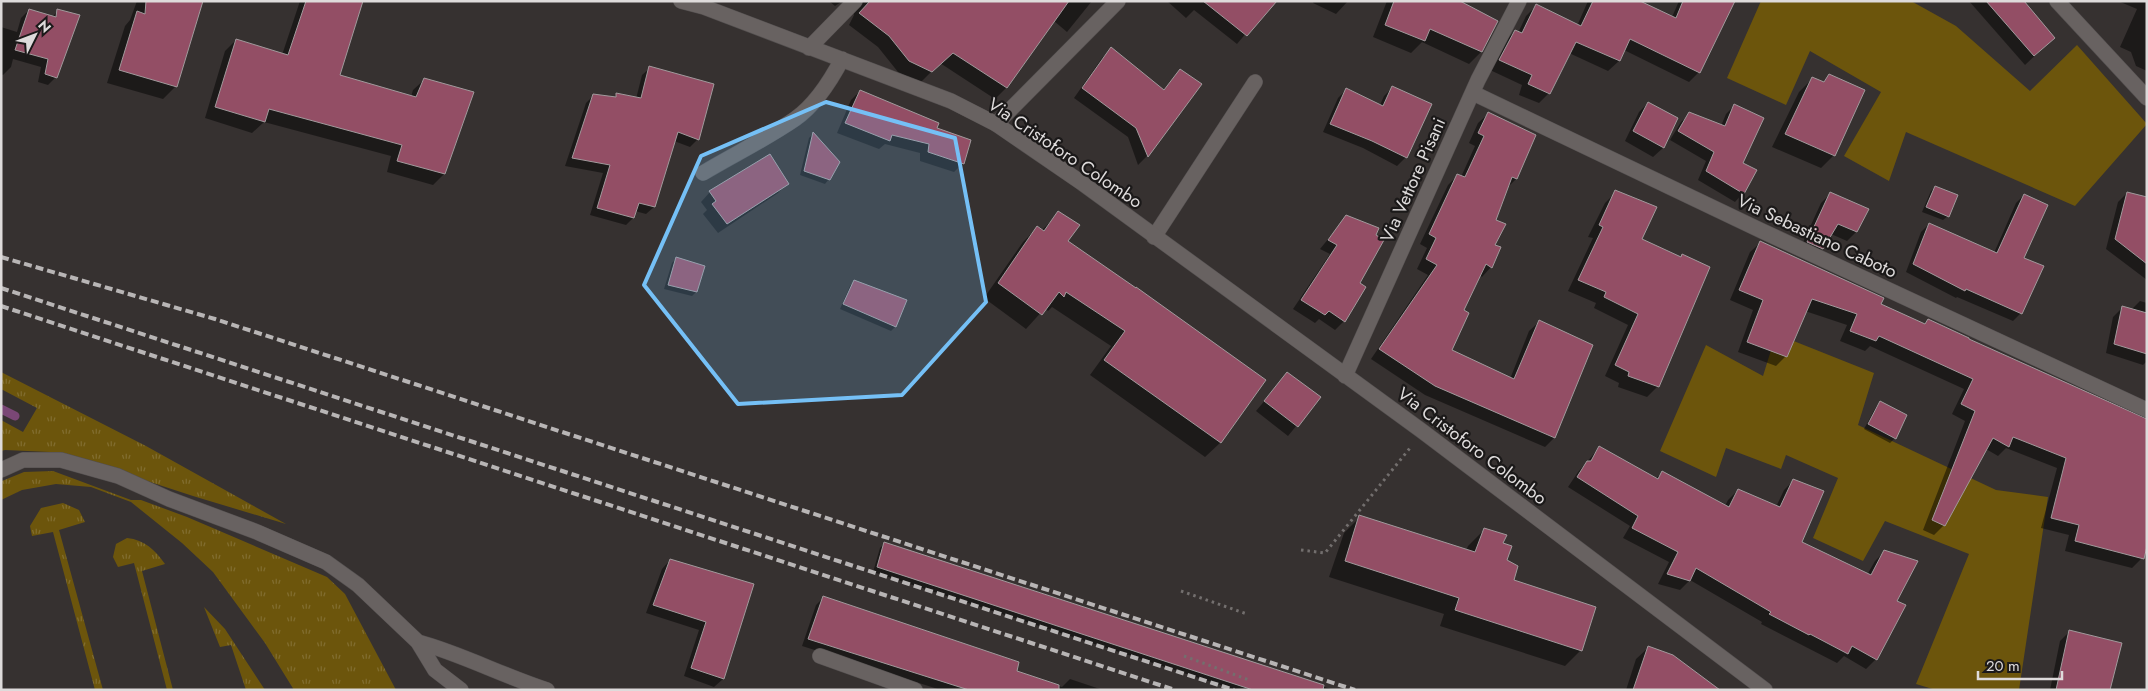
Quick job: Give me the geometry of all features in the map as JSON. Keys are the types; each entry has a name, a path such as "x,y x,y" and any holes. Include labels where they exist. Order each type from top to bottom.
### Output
{"street":[{"name":"Via Cristoforo Colombo","path":"681,1 707,4 809,48 951,101 996,124 1082,183 1422,431 1764,690"},
{"path":"809,48 855,1"},
{"path":"996,124 1118,1"},
{"name":"Via Vettore Pisani","path":"1345,376 1473,92 1519,1"},
{"path":"2057,1 2147,98"},
{"path":"702,173 796,118 817,98 834,75 842,59"},
{"path":"1154,237 1255,82"},
{"name":"Via Sebastiano Caboto","path":"1473,92 1771,236 2147,410"},
{"path":"1,470 23,460 61,460 118,476 326,562 358,585 418,642 435,670 461,690"},
{"path":"418,642 442,648 521,682 547,690"},
{"path":"820,656 915,690"}],"path":[{"path":"1300,550 1325,553 1422,431"},
{"path":"1181,591 1247,614"},
{"path":"1184,656 1249,680"}],"highlighted area":[{"path":"826,102 955,138 986,302 902,395 738,404 644,285 701,156"}],"green space":[{"path":"1761,1 1911,1 1956,26 2030,91 2077,45 2147,124 2075,206 1906,132 1889,181 1844,156 1881,92 1810,51 1786,105 1727,78"},
{"path":"1776,334 1874,373 1858,425 1996,490 2048,497 2019,690 1936,690 1916,684 1969,554 1885,521 1863,561 1813,538 1838,478 1786,455 1781,469 1726,448 1716,477 1660,451 1706,345 1763,376"},
{"path":"1,372 146,446 286,524 50,452 1,451 1,420 23,432 37,408 1,389"},
{"path":"53,471 131,500 141,500 187,517 327,577 345,594 396,690 294,690 265,643 213,572 182,543 131,502 91,487 56,484 22,490 1,500 2,481 24,472"},
{"path":"63,503 79,510 85,522 59,530 103,690 95,690 53,532 32,536 30,526 41,508"},
{"path":"127,538 149,546 165,564 142,571 173,690 167,690 134,563 118,567 113,557 116,544"},
{"path":"204,607 225,629 265,690 246,690 231,645 220,647"}],"building":[{"path":"146,1 203,1 177,87 119,70 137,11 145,14"},
{"path":"306,1 363,1 340,75 416,97 424,78 474,92 445,174 397,161 402,145 269,109 265,122 215,107 236,39 288,55"},
{"path":"870,1 1069,1 1007,88 953,53 932,72 909,61 889,36 859,13"},
{"path":"1203,1 1277,1 1247,36"},
{"path":"1394,1 1460,1 1498,21 1482,52 1430,29 1425,41 1385,25"},
{"path":"1593,1 1640,1 1676,18 1683,1 1735,1 1700,73 1630,39 1620,61 1576,42 1550,94 1528,84 1532,75 1499,60 1515,30 1522,33 1536,4 1581,26"},
{"path":"1986,1 2024,1 2055,38 2034,56"},
{"path":"29,9 56,17 57,9 80,15 57,78 45,74 48,59 15,50"},
{"path":"1111,47 1164,90 1180,69 1202,84 1148,157 1136,128 1082,88"},
{"path":"649,66 714,84 699,140 678,132 655,207 639,203 634,218 597,208 610,165 572,158 593,94 616,97 616,93 641,98"},
{"path":"1829,74 1865,90 1835,156 1785,134 1812,77 1824,82"},
{"path":"1392,86 1432,104 1407,158 1330,124 1346,88 1383,106"},
{"path":"860,90 939,123 937,128 971,140 964,164 928,152 929,144 892,135 890,141 845,123"},
{"path":"1648,102 1678,118 1664,148 1633,131"},
{"path":"1734,104 1764,118 1743,163 1757,170 1744,194 1706,171 1714,152 1678,131 1689,112 1725,126"},
{"path":"1488,112 1536,135 1517,179 1512,177 1496,220 1506,224 1495,245 1501,247 1492,268 1486,264 1464,310 1469,313 1452,350 1514,379 1539,320 1593,345 1555,438 1435,386 1379,349 1437,265 1426,259 1436,238 1429,234 1457,174 1465,177 1484,136 1478,133"},
{"path":"813,132 840,162 830,180 804,171"},
{"path":"770,154 789,184 727,224 712,204 716,201 709,191"},
{"path":"1935,186 1958,195 1949,217 1926,207"},
{"path":"1615,190 1657,207 1642,239 1681,257 1682,254 1710,267 1659,387 1628,376 1629,372 1615,365 1638,314 1604,297 1606,292 1578,280 1603,227 1599,225"},
{"path":"1830,192 1869,209 1857,232 1838,224 1823,249 1807,242"},
{"path":"2127,192 2147,197 2147,264 2115,239"},
{"path":"2024,194 2048,205 2024,258 2044,266 2022,314 1966,289 1965,291 1913,264 1929,223 1997,253"},
{"path":"1058,211 1080,225 1068,241 1266,380 1221,443 1104,360 1125,331 1066,292 1064,297 1059,292 1042,315 998,283 1037,226 1044,231"},
{"path":"1346,215 1379,228 1376,235 1384,240 1360,283 1366,287 1345,322 1329,311 1325,315 1301,300 1337,245 1328,240"},
{"path":"1760,241 1884,298 1881,304 1925,324 1928,319 2147,419 2147,546 2144,559 2075,541 2079,525 2051,518 2066,458 2013,437 2009,447 1993,438 1945,526 1932,520 1975,411 1961,404 1973,379 1879,336 1876,341 1850,331 1857,314 1812,299 1787,357 1747,342 1763,300 1739,290"},
{"path":"676,257 705,266 697,292 668,285"},
{"path":"854,280 907,300 896,327 843,304"},
{"path":"2122,306 2147,313 2147,354 2114,344"},
{"path":"1287,372 1321,397 1298,427 1264,401"},
{"path":"1880,401 1907,415 1896,439 1868,424"},
{"path":"1599,446 1658,479 1662,471 1729,507 1738,489 1780,507 1793,479 1824,491 1802,542 1871,575 1884,550 1918,561 1897,601 1906,605 1877,660 1852,646 1848,654 1809,635 1769,614 1771,612 1696,568 1690,581 1667,574 1678,552 1632,528 1638,516 1577,477 1587,461 1591,461"},
{"path":"1359,515 1475,552 1484,528 1507,535 1503,543 1512,546 1507,560 1518,566 1514,580 1596,607 1582,651 1455,610 1459,598 1345,561"},
{"path":"884,542 1324,685 1323,690 1253,690 877,567"},
{"path":"670,559 754,584 724,679 691,668 706,622 653,605"},
{"path":"823,596 1019,662 1017,671 1059,685 1059,690 969,690 808,639"},
{"path":"2069,630 2122,643 2110,690 2056,690"},
{"path":"1648,646 1673,655 1720,690 1633,690"}],"waterway":[{"path":"1,409 15,416"}],"railway":[{"path":"1,257 215,319 1355,690"},
{"path":"1,288 1234,690"},
{"path":"1,306 1175,690"}]}
